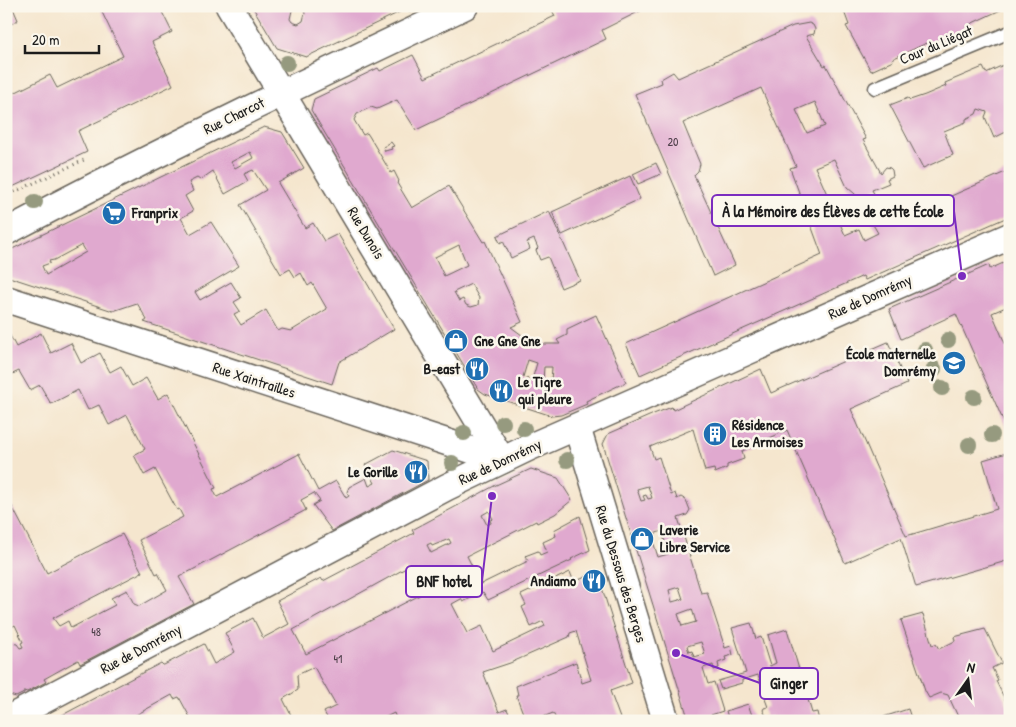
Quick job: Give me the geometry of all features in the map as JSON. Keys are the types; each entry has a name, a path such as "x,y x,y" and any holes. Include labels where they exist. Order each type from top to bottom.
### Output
{"street":[{"name":"Rue Dunois","path":"230,6 502,460"},
{"name":"Rue Charcot","path":"6,232 97,184 465,6"},
{"name":"Rue de Domrémy","path":"6,720 447,487 502,460 1010,236"},
{"name":"Rue Xaintrailles","path":"6,299 502,460"},
{"name":"Rue du Dessous des Berges","path":"577,428 666,721"}],"lane":[{"name":"Cour du Liégat","path":"876,88 1010,32"}],"path":[{"path":"10,194 84,160"}],"building":[{"path":"6,6 12,6 18,20 6,27"},
{"path":"99,6 159,6 172,32 152,42 173,85 78,131 87,152 6,190 6,97 50,75 57,88 123,56"},
{"path":"252,6 293,6 290,19 298,24 303,21 305,13 303,8 307,6 422,6 410,12 408,8 306,57 277,48"},
{"path":"550,6 650,6 602,30 606,39 416,130 397,100 377,109 371,107 357,114 354,120 363,135 367,133 391,173 394,171 399,181 397,183 412,208 449,186 483,242 485,241 522,322 511,327 534,344 560,344 557,340 567,335 567,329 596,315 626,382 586,401 587,404 561,415 552,416 485,394 478,389 311,110 314,99 378,68 380,71 413,55 425,78 555,16","holes":["459,245 467,265 444,276 435,257","471,284 479,298 478,305 471,307 466,305 463,299 459,301 454,292","528,360 537,363 532,380 523,377","544,367 552,367 551,382 543,381"]},
{"path":"842,6 889,6 890,11 901,6 910,6 912,9 918,6 1009,6 966,26 967,30 929,46 927,43 871,71 846,26 849,25"},
{"path":"809,23 813,25 815,29 814,34 806,36 824,66 826,65 866,139 863,140 881,173 886,167 892,170 893,176 887,179 889,183 872,190 890,223 1010,170 1010,216 865,280 863,276 640,375 626,344 822,255 790,168 796,166 761,88 683,123 700,164 698,171 694,175 735,265 713,276 635,94 662,83 661,79 673,72 678,78 793,26","holes":["815,102 825,126 807,133 796,110","834,159 847,187 855,194 878,233 864,240 859,229 845,235 815,167"]},
{"path":"1010,62 1010,130 994,138 985,117 987,112 978,109 976,114 966,119 966,122 944,131 953,155 923,168 890,105 908,98 910,100 925,95 946,86 945,83 983,67 986,73"},
{"path":"264,127 282,132 304,168 278,183 305,228 313,223 324,241 338,234 394,329 339,362 332,384 144,322 147,320 137,303 113,311 6,276 6,252","holes":["250,152 253,158 235,168 231,162","253,170 266,190 240,205 281,274 290,269 295,277 301,273 308,286 312,283 327,309 291,331 282,329 278,331 266,310 241,325 234,314 240,311 234,302 241,298 231,282 200,300 195,292 239,266 211,222 190,234 181,218 193,211 185,196 193,191 189,182 197,178 200,180 213,171 225,194 248,181 244,174","82,245 86,252 46,275 42,266"]},
{"path":"391,142 394,146 391,147 392,149 385,151 383,147"},
{"path":"656,163 661,174 638,184 633,174"},
{"path":"630,176 640,199 562,235 552,212"},
{"path":"549,211 580,280 561,288 548,257 540,260 534,239 527,242 530,249 511,258 503,241 500,243 497,236"},
{"path":"1010,260 1010,314 1006,307 992,313 1010,355 1010,436 956,314 901,339 889,309 989,265 990,269"},
{"path":"6,328 16,347 41,333 51,353 71,343 81,363 100,353 110,372 121,366 132,386 146,378 158,399 168,393 216,488 213,489 217,497 299,454 318,491 336,481 346,498 349,496 347,492 349,487 366,478 369,486 375,483 365,465 393,450 427,461 428,480 332,531 313,505 320,501 314,493 301,500 306,510 179,577 194,604 80,664 78,660 44,679 46,682 27,692 24,691 24,693 16,697 6,694 6,634 11,643 17,644 20,648 23,647 21,643 23,642 15,625 6,630 6,495 47,573 122,534 142,572 53,618 59,626 68,621 71,628 115,605 111,598 127,590 134,604 139,606 167,590 158,573 156,574 139,540 183,517 179,509 177,510 155,469 144,475 134,455 145,449 127,415 109,425 99,405 88,410 78,390 51,404 40,385 30,390 19,371 6,377"},
{"path":"888,342 907,384 851,409 906,536 997,509 983,460 1010,452 1010,560 916,587 901,538 845,563 787,430 742,451 744,459 727,465 727,468 715,473 714,469 705,471 693,429 650,447 654,459 659,457 671,495 675,493 677,499 681,497 686,500 690,510 687,515 678,518 701,593 707,592 725,648 731,646 733,655 725,657 726,660 718,663 719,668 714,670 713,665 703,668 708,684 714,682 723,711 711,715 713,721 689,721 603,444 608,434 672,407 673,410 761,369 771,393","holes":["648,486 652,498 648,499 646,495 643,496 645,500 641,501 637,489","662,531 668,554 658,557 651,535","679,587 683,599 672,602 669,590","692,609 696,622 682,626 678,614","701,642 705,654 694,657 692,651 689,652 687,646"]},
{"path":"531,469 558,478 572,500 555,514 537,523 536,521 467,556 481,584 528,561 525,556 538,551 540,555 547,552 543,542 556,536 554,530 580,516 590,550 488,600 483,592 463,602 461,599 452,604 467,633 482,626 493,651 545,626 543,621 531,627 522,607 526,605 521,595 570,572 574,582 597,572 632,683 610,691 621,721 557,721 553,713 533,721 526,721 516,695 518,695 516,686 576,662 582,683 591,680 576,631 570,633 569,637 510,663 483,672 499,712 507,709 512,721 397,721 394,713 378,721 329,721 324,712 336,706 314,667 297,675 298,690 283,699 294,721 192,721 179,697 174,699 172,695 125,721 51,721 161,663 164,665 204,644 214,664 235,652 225,633 253,618 263,638 289,624 277,601 321,578 323,581 414,533 412,530 496,485","holes":["489,511 493,519 487,525 482,515","449,539 451,543 431,553 427,545 431,543 432,546","406,568 420,595 306,654 293,630"]},
{"path":"923,614 932,645 936,644 939,649 955,641 954,637 985,629 1002,663 992,668 1010,710 1010,721 960,721 948,695 941,693 929,698 901,620"},
{"path":"751,623 756,639 761,637 770,666 776,663 768,635 787,629 812,713 817,712 819,721 785,721 784,719 772,721 771,716 767,718 763,710 768,707 758,675 742,680 742,683 721,689 718,681 746,673 732,628"},
{"path":"748,704 754,721 729,721 726,711"},
{"path":"908,709 912,721 874,721 874,720"}],"place":[{"name":"Franprix","path":"114,213"},
{"name":"À la Mémoire des Élèves de cette École","path":"962,276"},
{"name":"Gne Gne Gne","path":"456,341"},
{"name":"École maternelle Domrémy","path":"954,363"},
{"name":"B-east","path":"477,369"},
{"name":"Le Tigre qui pleure","path":"501,391"},
{"name":"Résidence Les Armoises","path":"715,434"},
{"name":"Le Gorille","path":"416,472"},
{"name":"BNF hotel","path":"492,496"},
{"name":"Laverie Libre Service","path":"642,539"},
{"name":"Andiamo","path":"594,581"},
{"name":"Ginger","path":"676,653"}]}
